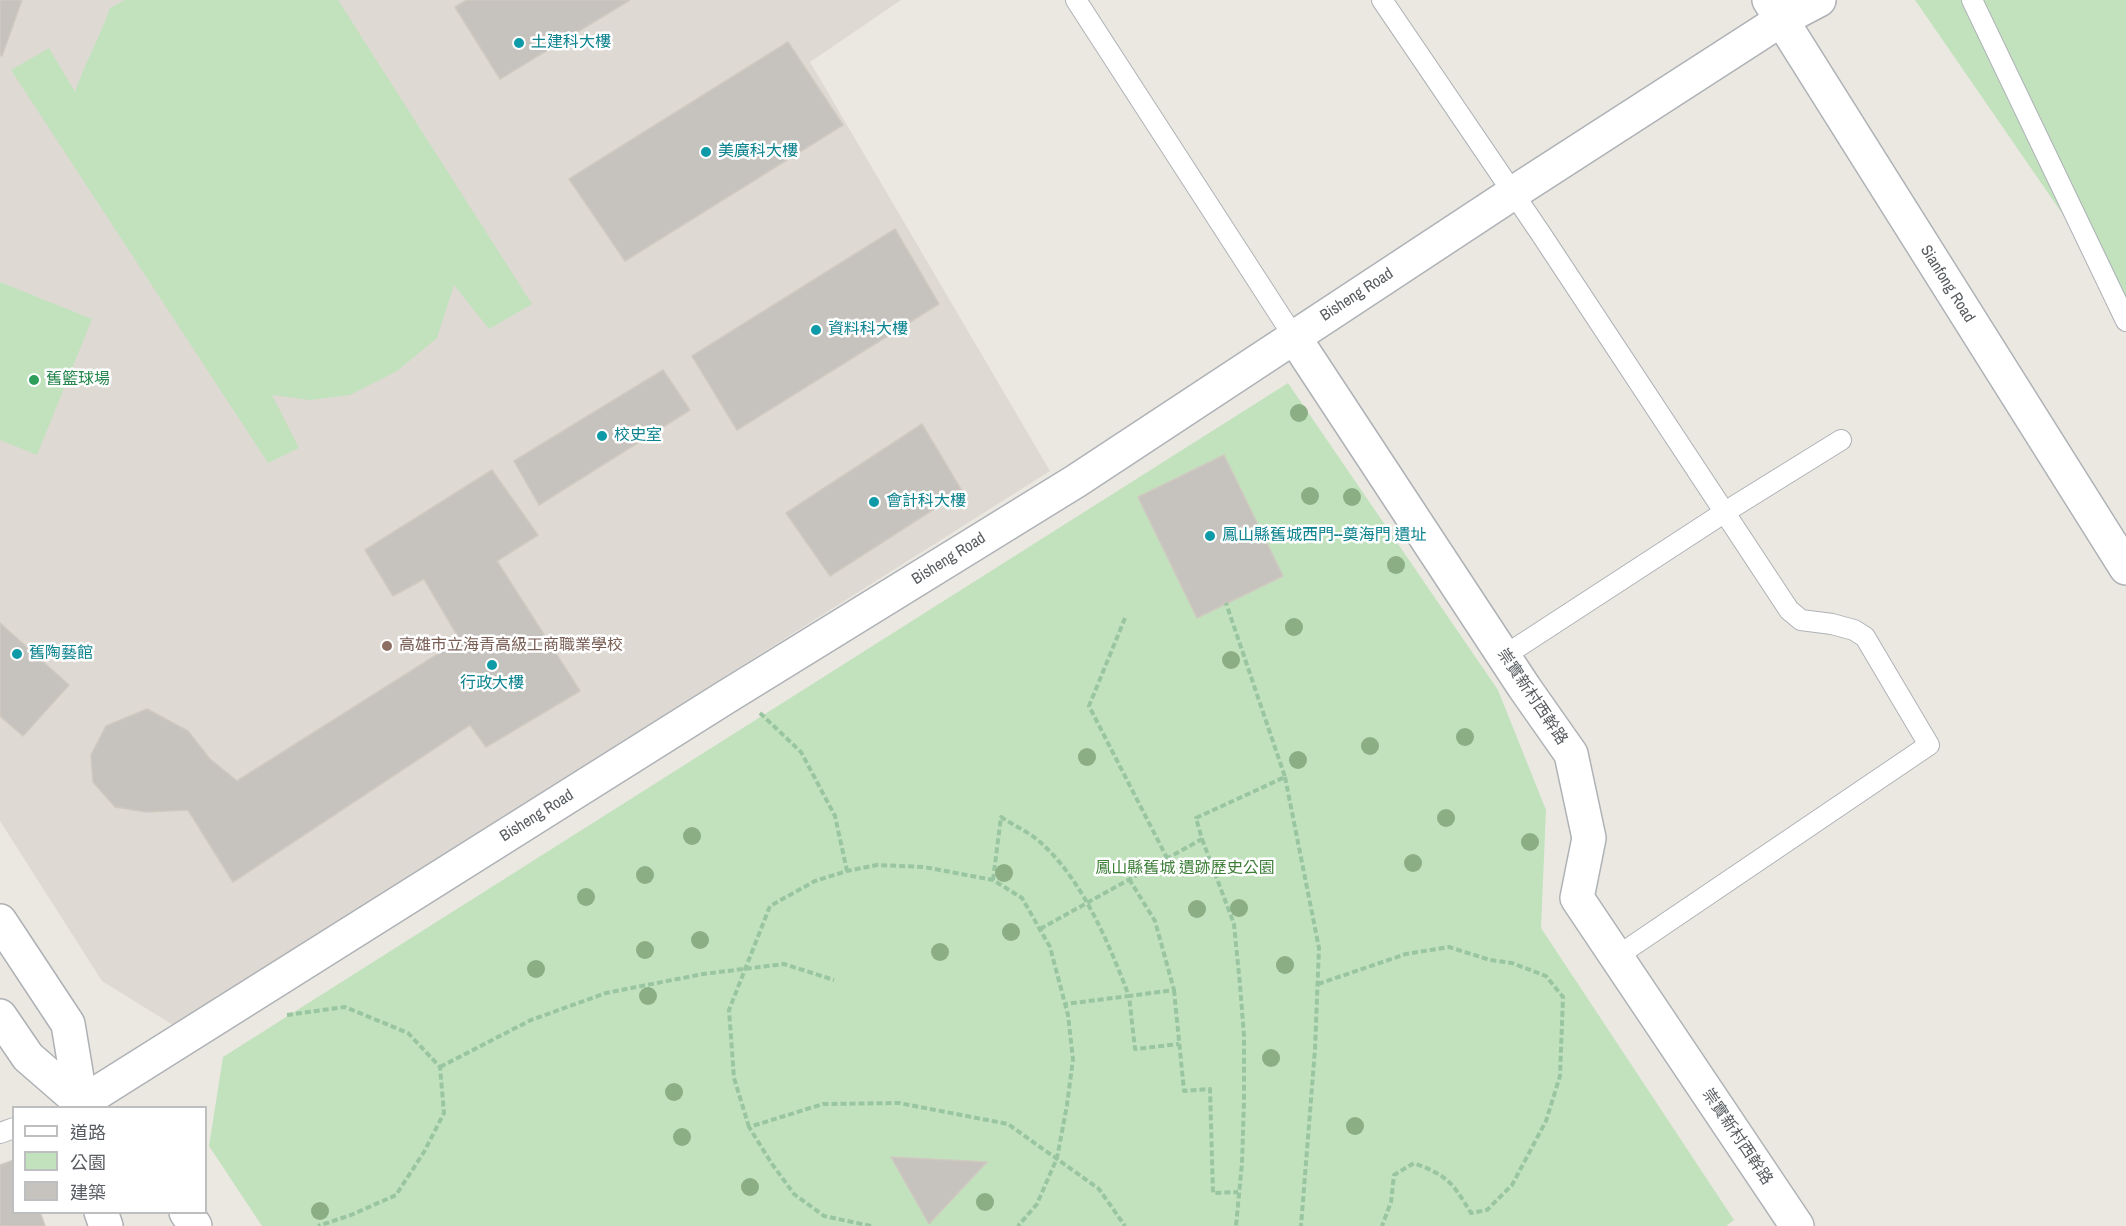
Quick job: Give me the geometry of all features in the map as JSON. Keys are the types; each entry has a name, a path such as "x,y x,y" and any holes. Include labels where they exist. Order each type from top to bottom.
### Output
{"street":[{"name":"Bisheng Road","path":"81,1106 740,689 1076,481 1513,193 1775,10 1814,2"},
{"name":"Sianfong Road","path":"1775,10 2126,568"},
{"name":"崇實新村西幹路","path":"1294,337 1571,754 1589,838 1578,898 1797,1226"},
{"path":"0,921 68,1024 81,1106"},
{"path":"0,1016 28,1057 81,1106"}],"lane":[{"path":"1076,0 1294,337"},
{"path":"1382,0 1513,193 1789,610 1801,620 1832,624 1854,630 1865,637 1929,745 1616,957"},
{"path":"1972,0 2126,321"},
{"path":"1504,656 1840,440"}],"path":[{"path":"1226,603 1285,777 1319,948 1315,1049 1301,1226"},
{"path":"1125,618 1089,706 1167,858"},
{"path":"740,689 801,752 835,816 847,871"},
{"path":"1236,1226 1242,1163 1244,1036 1234,924 1196,819 1285,777"},
{"path":"993,880 1001,817 1039,842 1072,878 1111,949 1129,996 1135,1049 1179,1044"},
{"path":"1040,929 1202,839"},
{"path":"870,1226 824,1216 794,1194 772,1164 750,1127 734,1078 729,1010 770,906 815,881 877,865 924,867 993,880 1022,898 1050,947 1065,1004 1072,1059 1067,1105 1057,1158 1037,1204 1018,1226"},
{"path":"1129,879 1155,921 1174,990 1184,1091 1210,1089 1213,1193 1238,1191"},
{"path":"1318,984 1406,954 1449,947 1490,960 1512,963 1546,976 1563,997 1560,1076 1546,1121 1512,1185 1487,1209 1471,1213 1456,1188 1440,1172 1414,1163 1394,1175 1391,1202 1382,1226"},
{"path":"440,1067 531,1020 606,993 703,974 784,964 834,980"},
{"path":"1065,1004 1174,990"},
{"path":"280,1016 345,1007 408,1033 440,1067 444,1113 424,1152 396,1195 351,1215 318,1226"},
{"path":"750,1127 823,1104 898,1103 1008,1124 1099,1190 1125,1226"}],"shaded area":[{"name":"高雄市立海青高級工商職業學校","path":"0,0 901,0 810,62 1050,471 173,1025 102,981 0,821"}],"green space":[{"path":"125,0 338,0 532,304 489,329 454,285 437,338 397,371 350,395 310,400 272,395 299,448 268,463 11,70 49,48 75,92 110,8"},
{"path":"1915,0 2126,0 2126,306"},
{"name":"舊籃球場","path":"0,282 92,319 37,455 0,440"},
{"name":"鳳山縣舊城 遺跡歷史公園","path":"1288,383 1498,690 1546,810 1541,928 1734,1220 1726,1226 262,1226 209,1146 223,1057"}],"building":[{"path":"0,0 22,0 2,56 0,55"},
{"name":"土建科大樓","path":"467,0 630,0 500,79 455,7"},
{"name":"美廣科大樓","path":"788,42 843,125 625,261 569,179"},
{"name":"資料科大樓","path":"895,229 939,304 737,430 692,356"},
{"name":"校史室","path":"663,370 690,410 539,505 514,461"},
{"name":"會計科大樓","path":"922,424 962,491 830,576 786,513"},
{"name":"鳳山縣舊城西門--奠海門 遺址","path":"1224,455 1283,576 1197,618 1138,497"},
{"name":"行政大樓","path":"492,470 538,535 497,561 580,691 486,747 470,725 233,882 188,810 146,812 115,807 93,782 91,755 106,726 147,709 188,731 210,759 237,781 460,640 424,579 393,596 365,550"},
{"name":"舊陶藝館","path":"0,623 69,685 23,736 0,716"},
{"path":"891,1157 987,1162 929,1224"},
{"path":"12,1161 12,1214 41,1214 45,1226 0,1226 0,1165"}],"place":[{"name":"土建科大樓","path":"519,43"},
{"name":"美廣科大樓","path":"706,152"},
{"name":"資料科大樓","path":"816,330"},
{"name":"舊籃球場","path":"34,380"},
{"name":"校史室","path":"602,436"},
{"name":"會計科大樓","path":"874,502"},
{"name":"鳳山縣舊城西門--奠海門 遺址","path":"1210,536"},
{"name":"高雄市立海青高級工商職業學校","path":"387,646"},
{"name":"舊陶藝館","path":"17,654"},
{"name":"行政大樓","path":"492,665"}]}
